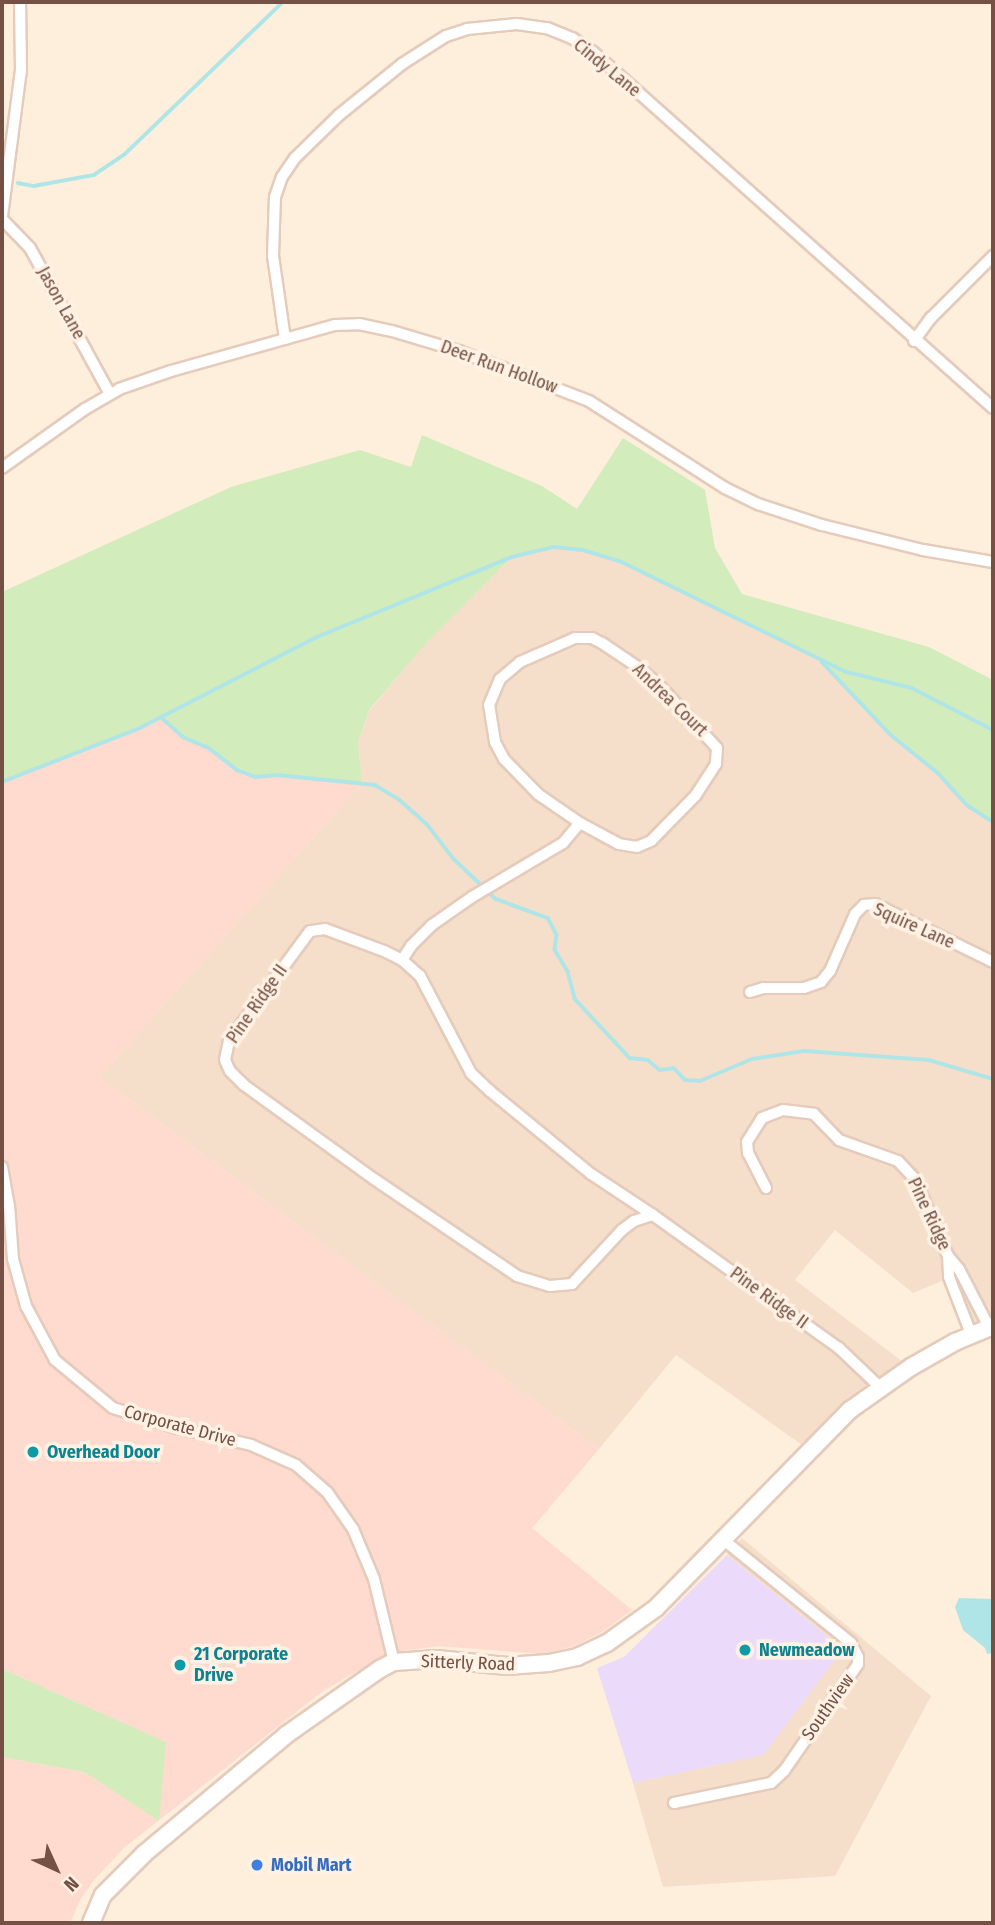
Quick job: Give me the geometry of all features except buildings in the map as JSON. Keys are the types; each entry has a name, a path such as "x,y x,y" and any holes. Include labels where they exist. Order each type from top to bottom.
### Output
{"street":[{"path":"2,218 21,70 20,2"},
{"name":"Cindy Lane","path":"285,339 273,256 275,197 282,177 295,158 339,115 402,64 446,36 467,29 517,24 547,28 572,38 593,52 914,341 993,408"},
{"name":"Jason Lane","path":"2,218 30,248 110,394"},
{"path":"914,341 931,318 993,256"},
{"name":"Deer Run Hollow","path":"2,468 110,394 171,371 335,325 359,324 459,351 589,401 713,481 758,504 822,525 923,550 993,562"},
{"name":"Andrea Court","path":"586,638 602,643 657,683 712,741 717,755 716,764 701,789 645,845 637,847 619,844 580,823 538,794 504,759 495,742 489,705 493,691 510,669 550,648 586,638"},
{"path":"402,960 411,946 432,925 472,897 563,843 580,823"},
{"name":"Squire Lane","path":"750,992 763,988 804,988 821,982 830,971 855,914 864,905 870,904 993,962"},
{"name":"Pine Ridge II","path":"653,1215 634,1221 622,1230 572,1284 562,1287 533,1281 504,1269 244,1085 230,1071 225,1060 229,1041 310,931 325,929 402,960 424,984 471,1073 591,1174 653,1215 839,1348 880,1387"},
{"name":"Pine Ridge","path":"766,1188 748,1153 750,1132 762,1118 773,1112 789,1109 814,1114 839,1140 887,1156 907,1169 915,1179 948,1256 959,1269 991,1327"},
{"name":"Corporate Drive","path":"2,1167 9,1205 13,1259 26,1306 55,1360 113,1408 177,1428 251,1445 296,1465 327,1492 354,1529 372,1573 394,1662"},
{"path":"948,1256 949,1278 971,1334"},
{"name":"Sitterly Road","path":"394,1662 437,1659 507,1666 578,1657 635,1625 725,1541 850,1410 880,1387 971,1334 991,1327"},
{"name":"Southview","path":"674,1803 771,1783 784,1771 858,1664 856,1649 850,1643 725,1541"},
{"path":"91,1923 103,1895 145,1853 286,1735 394,1662"}],"shaded area":[{"path":"554,547 583,550 622,562 819,658 890,734 938,773 967,805 993,822 993,1316 968,1326 949,1278 913,1293 835,1230 795,1280 903,1362 860,1390 802,1445 676,1355 599,1449 99,1077 362,783 358,743 369,711 426,642 512,557"},
{"path":"161,717 183,737 209,748 237,770 254,777 277,775 362,783 99,1077 599,1449 532,1528 632,1610 602,1632 574,1646 544,1654 439,1646 409,1650 373,1662 323,1691 125,1847 94,1880 80,1900 70,1923 2,1923 2,1757 84,1772 158,1820 165,1742 2,1669 2,782 140,728"},
{"path":"742,1538 931,1696 835,1876 663,1887 633,1783 763,1755 843,1649 727,1555"},
{"path":"727,1555 843,1649 763,1755 633,1783 597,1668 624,1657"}],"green space":[{"path":"422,435 542,486 577,509 623,438 705,490 715,548 742,594 929,647 993,680 993,822 967,805 938,773 890,734 819,658 622,562 583,550 554,547 512,557 427,642 369,710 358,743 362,783 277,775 255,777 237,770 209,748 183,737 161,717 140,728 2,782 2,592 231,487 360,450 411,467"},
{"path":"2,1669 166,1742 159,1821 84,1772 2,1757"}],"water":[{"path":"959,1598 993,1599 993,1653 987,1654 985,1648 963,1630 955,1607"}],"waterway":[{"path":"18,183 34,186 94,175 124,155 283,2"},
{"path":"2,782 140,728 317,637 512,557 554,547 583,550 622,562 847,672 912,688 993,730"},
{"path":"822,662 890,734 938,773 967,805 993,822"},
{"path":"161,717 183,737 209,748 237,770 255,777 277,775 375,785 400,800 427,824 454,859 496,899 548,918 557,935 555,950 568,972 575,999 630,1058 648,1060 660,1070 674,1068 685,1080 700,1081 752,1059 805,1051 929,1060 993,1079"}],"place":[{"name":"Overhead Door","path":"33,1452"},
{"name":"Newmeadow","path":"745,1650"},
{"name":"21 Corporate Drive","path":"180,1665"},
{"name":"Mobil Mart","path":"257,1865"}]}
